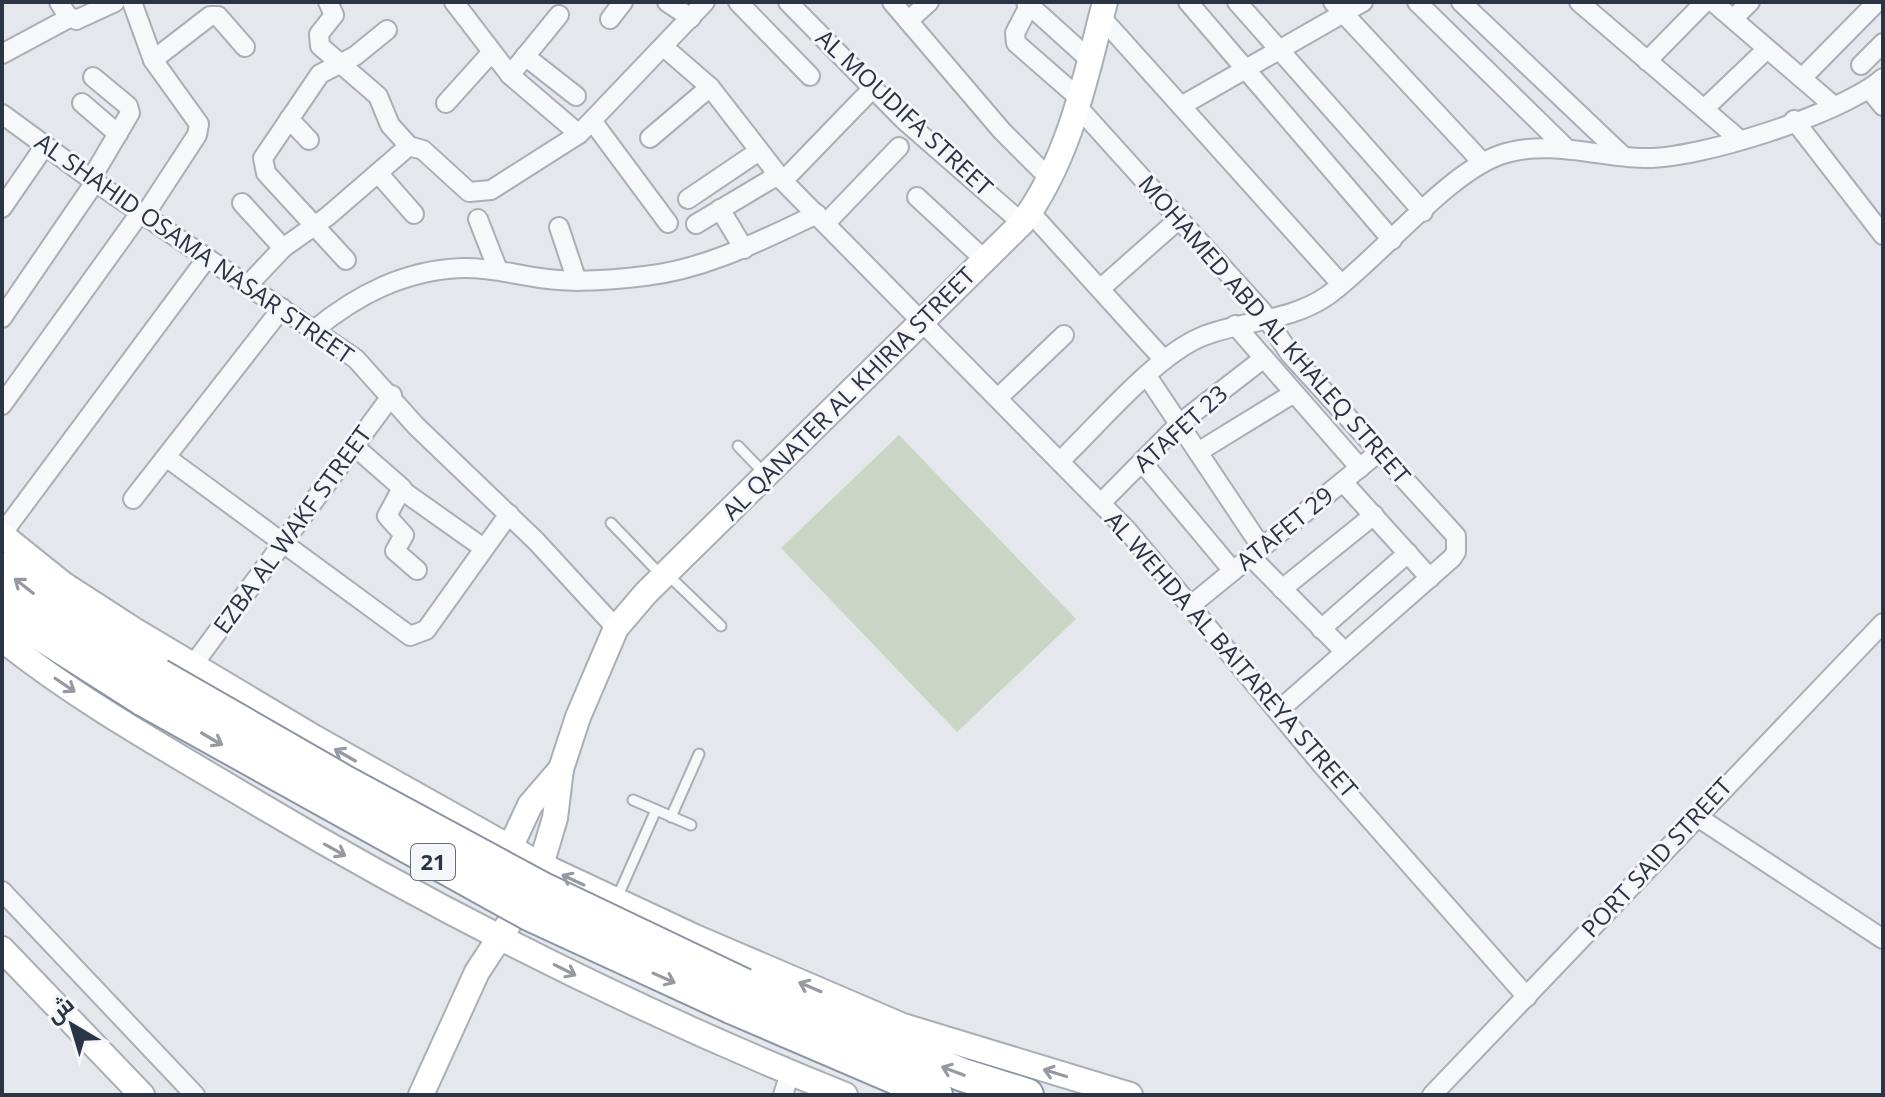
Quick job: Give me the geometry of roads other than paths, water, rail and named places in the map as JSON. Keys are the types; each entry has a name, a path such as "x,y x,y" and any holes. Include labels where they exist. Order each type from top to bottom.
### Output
{"highway":[{"name":"21","path":"2,568 102,641 152,688"},
{"name":"21","path":"2,605 28,626 152,688 531,915 738,996 1027,1095"},
{"name":"21","path":"738,996 936,1095"}],"street":[{"path":"59,2 69,18"},
{"path":"328,2 334,15 319,34 318,42 378,96 390,125 409,146 419,147 462,187 476,193 491,190 586,128 665,48 705,2"},
{"path":"454,2 510,75 586,128 668,223"},
{"path":"610,19 623,2"},
{"path":"667,2 691,18"},
{"path":"738,2 810,76"},
{"name":"AL MOUDIFA STREET","path":"788,2 904,120 1026,217 1100,289 1164,360"},
{"path":"892,2 1002,131 1050,179"},
{"path":"908,21 929,2"},
{"path":"1188,2 1392,240"},
{"path":"1237,2 1423,212"},
{"path":"1181,106 1280,51 1338,8 1363,2"},
{"path":"1417,2 1567,149"},
{"path":"1461,2 1623,156"},
{"path":"1647,61 1705,2"},
{"path":"1713,2 1834,106"},
{"path":"1733,19 1750,2"},
{"path":"1802,78 1877,2"},
{"path":"2,54 69,18 80,19 130,3 153,60 197,119 199,130 142,214 2,405"},
{"path":"1029,3 1090,60"},
{"name":"MOHAMED ABD AL KHALEQ STREET","path":"1029,3 1015,33 1016,43 1078,102 1268,319 1290,354 1452,530 1457,544 1452,558 1430,578"},
{"path":"1581,3 1740,140"},
{"path":"1338,8 1482,162"},
{"path":"1103,10 1181,106 1341,284"},
{"name":"AL QANATER AL KHIRIA STREET","path":"490,933 541,865 555,818 561,769 616,628 664,575 1026,217 1050,179 1068,140 1103,10"},
{"path":"510,75 559,15"},
{"path":"153,60 210,16 221,19 245,47"},
{"path":"346,260 266,173 262,164 320,74 355,56 387,30"},
{"path":"1861,65 1883,43"},
{"name":"AL WEHDA AL BAITAREYA STREET","path":"665,48 710,87 780,178 1101,503 1527,997"},
{"path":"1704,109 1767,49"},
{"path":"446,103 491,53"},
{"path":"525,56 576,96"},
{"path":"2,318 93,181 130,109 93,77"},
{"path":"1060,461 1164,360 1197,338 1307,307 1341,284 1482,162 1523,148 1567,149 1623,156 1695,154 1834,106 1876,84 1883,106"},
{"path":"650,138 710,87"},
{"path":"696,224 780,178 873,88"},
{"path":"82,103 118,134"},
{"name":"AL SHAHID OSAMA NASAR STREET","path":"2,114 93,181 356,359 392,395 416,426 509,514 616,628"},
{"path":"289,119 309,140"},
{"path":"1794,120 1883,235"},
{"path":"247,286 283,248 316,225 409,146"},
{"path":"2,208 44,147"},
{"path":"314,330 359,297 399,279 443,270 498,270 577,281 648,276 692,267 821,219 899,147"},
{"path":"688,199 759,151"},
{"path":"378,173 414,214"},
{"path":"917,197 985,260"},
{"path":"242,203 283,248"},
{"path":"720,209 744,249"},
{"path":"478,219 498,270"},
{"path":"1100,289 1179,219"},
{"path":"559,227 577,281"},
{"path":"207,258 2,535 63,584 193,665 541,865 903,1026 1130,1095"},
{"path":"133,499 282,308"},
{"path":"1235,325 1360,468"},
{"path":"998,398 1064,335"},
{"name":"ATAFET 23","path":"1101,503 1179,424 1264,358"},
{"path":"1147,376 1282,589 1345,652"},
{"path":"1198,452 1294,393"},
{"name":"EZBA AL WAKF STREET","path":"193,665 392,395"},
{"path":"354,446 403,491 482,547"},
{"name":"ATAFET 29","path":"1190,606 1379,452"},
{"path":"166,457 405,634 416,637 426,630 482,547 509,514"},
{"path":"1142,462 1233,571"},
{"path":"1278,711 1430,578 1343,482"},
{"path":"403,491 387,516 404,535 395,551 417,570"},
{"path":"1282,589 1374,515"},
{"path":"1321,629 1408,553"},
{"name":"PORT SAID STREET","path":"1432,1095 1883,623"},
{"path":"2,639 74,691 329,847 786,1084 845,1095"},
{"name":"AL QANATER AL KHIRIA STREET","path":"421,1095 477,972 490,933 509,848 530,805 561,769"},
{"path":"1696,816 1883,939"},
{"path":"2,891 195,1095"},
{"path":"2,949 142,1095"}],"lane":[{"path":"738,446 766,475"},
{"path":"611,523 721,626"},
{"path":"671,817 699,754"},
{"path":"633,800 691,825"},
{"path":"616,900 656,810"}]}
